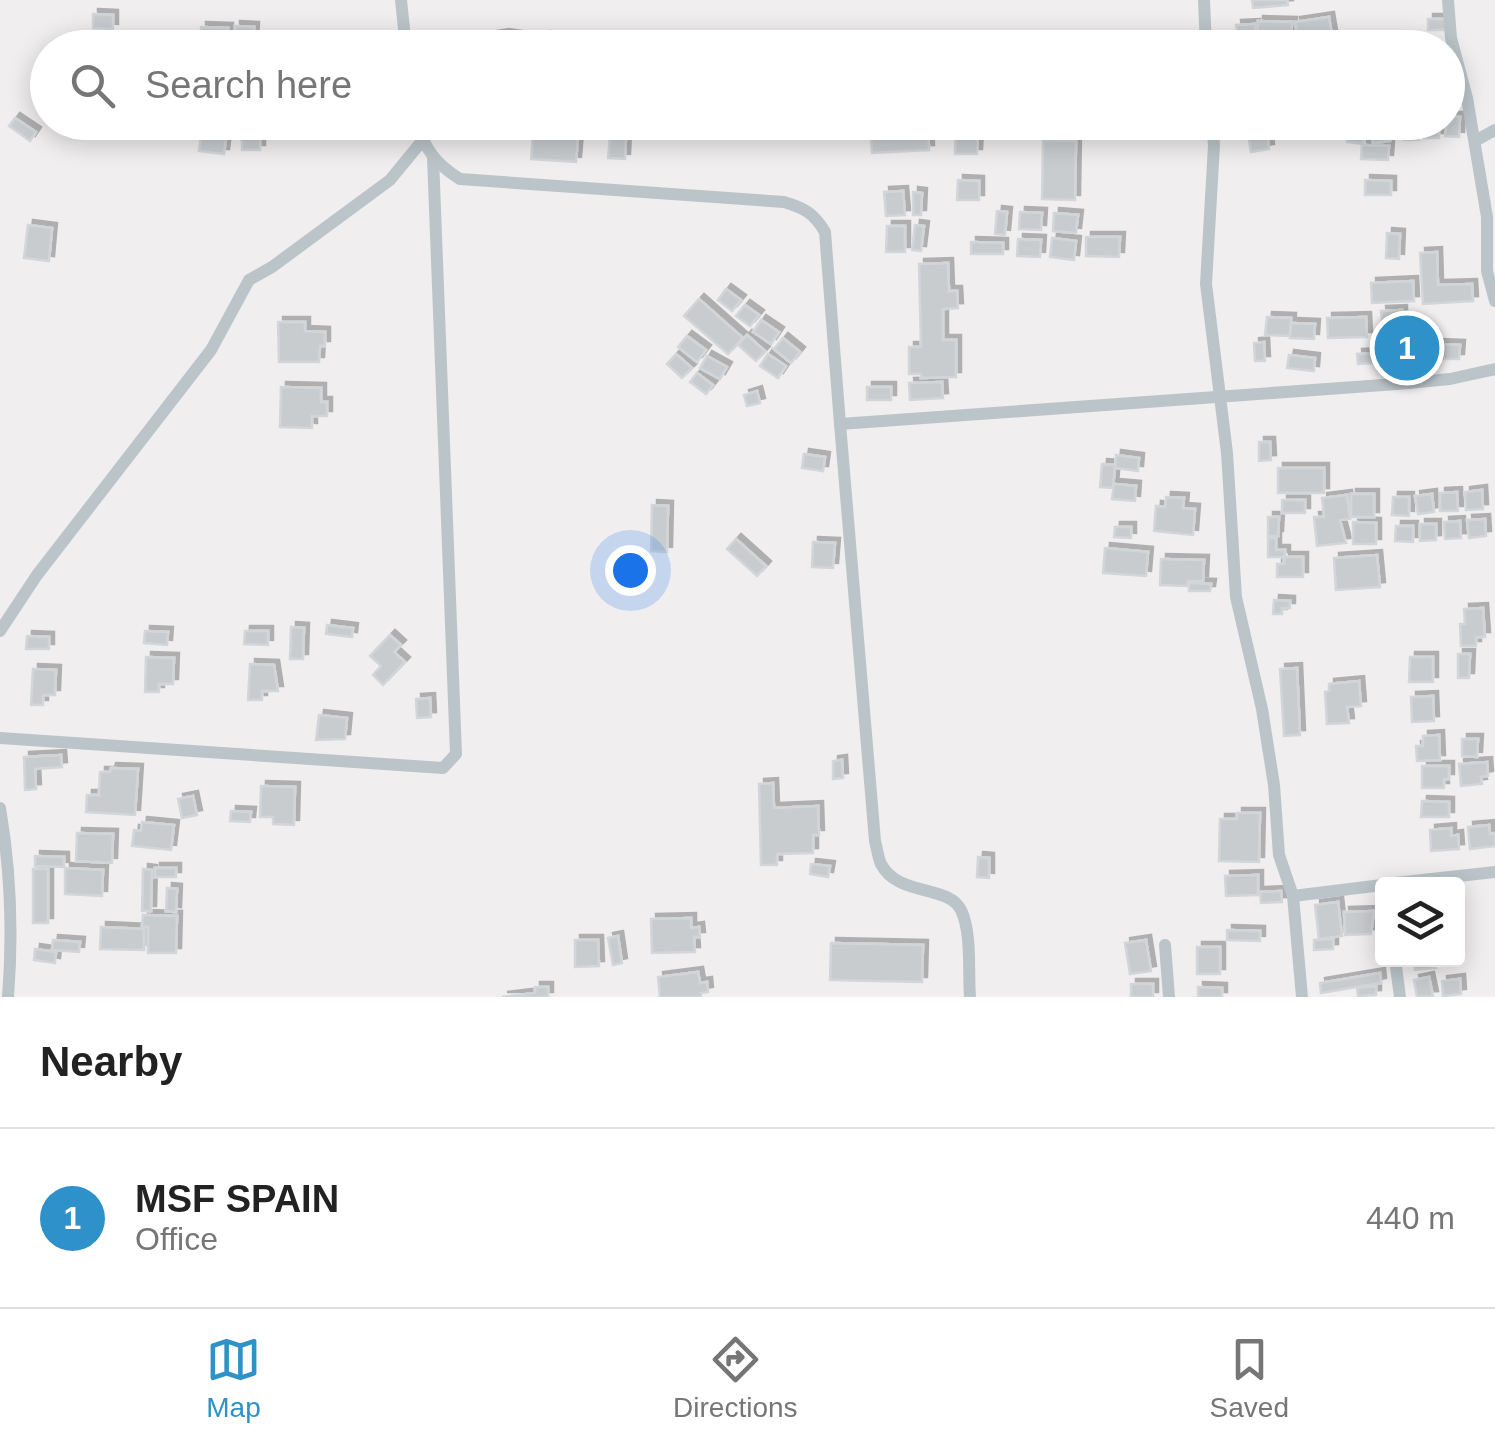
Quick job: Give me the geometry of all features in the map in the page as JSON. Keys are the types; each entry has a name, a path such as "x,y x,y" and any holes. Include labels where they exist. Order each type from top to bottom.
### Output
{"street":[{"path":"401,0 404,30"},
{"path":"1204,0 1205,30"},
{"path":"1448,0 1450,30"},
{"path":"1465,101 1487,217 1487,271 1495,301"},
{"path":"1474,141 1495,130"},
{"path":"1214,140 1206,284 1227,454 1236,597 1262,709 1274,785 1278,855 1293,896 1302,997"},
{"path":"0,631 88,506 201,364 249,280 287,257 390,180 422,141 433,157 460,179 784,202 806,209 824,232 875,841 882,866 897,881 959,904 964,920 970,997"},
{"path":"0,738 443,768 456,754 433,157"},
{"path":"840,424 1450,379 1495,369"},
{"path":"0,808 8,854 13,931 8,997"},
{"path":"1452,877 1495,872"},
{"path":"1293,896 1375,886"},
{"path":"1165,946 1169,997"},
{"path":"1396,967 1400,997"}],"building":[{"path":"1252,0 1287,0 1288,5 1253,8"},
{"path":"93,14 113,15 113,29 93,28"},
{"path":"1329,17 1331,30 1296,30 1295,22"},
{"path":"1428,19 1447,19 1447,30 1428,30"},
{"path":"1258,21 1292,22 1292,30 1258,30"},
{"path":"1255,24 1256,30 1237,30 1236,25"},
{"path":"235,26 254,27 254,30 235,30"},
{"path":"201,27 228,28 228,30"},
{"path":"15,118 30,128 30,141 9,126"},
{"path":"200,140 226,140 224,154 199,151"},
{"path":"242,140 260,140 260,150 242,150"},
{"path":"533,140 578,140 576,162 531,159"},
{"path":"610,140 626,140 625,159 608,158"},
{"path":"871,140 929,140 929,150 872,153"},
{"path":"955,140 978,140 977,154 955,154"},
{"path":"1043,140 1076,141 1075,200 1042,199"},
{"path":"1249,140 1268,140 1269,149 1251,152"},
{"path":"1362,145 1389,146 1388,160 1361,159"},
{"path":"958,180 979,181 979,200 957,200"},
{"path":"1365,180 1391,181 1391,195 1365,195"},
{"path":"903,191 905,215 886,216 884,192"},
{"path":"913,192 922,193 921,215 913,215"},
{"path":"997,211 1007,212 1005,235 995,234"},
{"path":"1020,212 1042,213 1041,230 1019,229"},
{"path":"1054,213 1078,215 1076,233 1053,231"},
{"path":"28,225 52,228 49,261 24,258"},
{"path":"915,225 924,226 921,251 912,250"},
{"path":"887,226 905,226 905,252 886,252"},
{"path":"1387,233 1400,234 1399,259 1386,258"},
{"path":"1086,237 1120,237 1119,257 1086,256"},
{"path":"1052,238 1076,241 1074,260 1050,257"},
{"path":"1018,239 1041,240 1040,257 1017,256"},
{"path":"971,242 1003,243 1003,254 971,254"},
{"path":"1437,252 1438,285 1472,284 1473,301 1423,304 1420,253"},
{"path":"948,263 949,291 957,291 958,308 943,309 943,340 956,340 956,377 921,378 921,374 909,374 909,347 921,347 919,264"},
{"path":"1413,281 1414,301 1372,303 1371,283"},
{"path":"726,289 741,300 732,311 718,300"},
{"path":"699,299 743,338 728,354 684,316"},
{"path":"745,305 759,315 750,326 736,316"},
{"path":"1402,310 1402,319 1382,320 1381,311"},
{"path":"1267,317 1291,318 1290,336 1265,335"},
{"path":"1366,317 1367,337 1328,338 1327,318"},
{"path":"761,320 779,332 771,344 753,332"},
{"path":"278,322 305,322 305,331 325,332 319,362 279,362"},
{"path":"1412,322 1413,345 1423,345 1424,357 1379,359 1378,340 1385,340 1384,323"},
{"path":"1291,323 1315,324 1314,339 1290,338"},
{"path":"747,335 765,351 756,361 738,345"},
{"path":"687,336 706,350 697,362 678,347"},
{"path":"783,338 800,352 791,363 774,349"},
{"path":"1264,342 1265,361 1255,361 1254,343"},
{"path":"1435,344 1460,345 1459,359 1435,359"},
{"path":"1375,353 1375,363 1358,364 1357,354"},
{"path":"676,354 692,368 682,378 667,364"},
{"path":"768,354 786,366 778,378 760,366"},
{"path":"1289,355 1315,358 1314,371 1287,368"},
{"path":"707,356 727,367 720,379 700,368"},
{"path":"697,373 713,385 706,394 690,382"},
{"path":"942,382 943,398 910,400 909,383"},
{"path":"281,387 321,388 327,416 312,416 312,428 280,427"},
{"path":"867,387 891,387 891,400 867,400"},
{"path":"757,391 760,403 747,406 744,395"},
{"path":"1259,442 1270,442 1271,460 1259,461"},
{"path":"804,454 825,457 823,471 802,468"},
{"path":"1116,455 1139,458 1138,471 1115,468"},
{"path":"1102,464 1115,465 1113,488 1100,487"},
{"path":"1278,468 1324,468 1324,493 1278,493"},
{"path":"1114,484 1136,486 1135,501 1112,499"},
{"path":"1482,490 1483,509 1466,510 1465,492"},
{"path":"1457,492 1458,511 1440,511 1440,493"},
{"path":"1351,494 1374,494 1374,517 1351,517"},
{"path":"1432,494 1434,512 1418,514 1415,496"},
{"path":"1347,495 1350,519 1340,520 1346,543 1317,546 1314,517 1324,517 1322,498"},
{"path":"1166,497 1184,498 1183,508 1195,509 1193,535 1154,531 1156,506 1165,507"},
{"path":"1393,497 1409,497 1409,516 1392,515"},
{"path":"1282,500 1305,500 1305,513 1282,513"},
{"path":"652,505 668,506 667,552 651,551"},
{"path":"1268,517 1279,517 1278,536 1268,536"},
{"path":"1485,519 1486,536 1469,538 1467,520"},
{"path":"1460,521 1461,538 1445,539 1444,522"},
{"path":"1353,522 1376,523 1376,544 1353,544"},
{"path":"1420,524 1436,524 1436,540 1420,541"},
{"path":"1396,526 1413,526 1413,542 1395,541"},
{"path":"1115,527 1131,527 1131,538 1114,537"},
{"path":"1268,538 1276,538 1276,550 1285,550 1285,557 1268,557"},
{"path":"736,539 766,566 757,576 727,549"},
{"path":"813,542 835,543 833,568 812,567"},
{"path":"1105,548 1148,552 1146,576 1103,573"},
{"path":"1377,555 1380,587 1336,590 1334,558"},
{"path":"1284,557 1303,557 1303,577 1277,577 1277,564 1284,564"},
{"path":"1161,559 1204,560 1203,581 1188,581 1188,586 1160,585"},
{"path":"1189,583 1211,584 1210,591 1189,591"},
{"path":"1274,600 1290,601 1290,608 1273,614"},
{"path":"1483,608 1485,637 1476,637 1476,646 1461,646 1464,609"},
{"path":"327,625 353,628 352,637 326,634"},
{"path":"291,627 304,628 303,659 290,659"},
{"path":"145,631 168,632 167,645 144,643"},
{"path":"245,631 268,631 268,645 244,644"},
{"path":"390,635 401,645 394,652 405,662 383,685 373,675 381,666 370,656"},
{"path":"27,636 49,637 49,649 26,649"},
{"path":"1458,654 1470,654 1469,678 1458,678"},
{"path":"146,657 174,658 173,684 159,684 159,692 145,692"},
{"path":"1410,657 1433,657 1433,682 1409,682"},
{"path":"250,664 274,665 278,691 262,691 262,700 248,700"},
{"path":"1297,668 1300,735 1284,736 1280,669"},
{"path":"33,669 56,670 55,695 43,695 43,705 31,705"},
{"path":"1359,681 1361,706 1347,707 1349,723 1327,724 1325,692 1329,691 1329,684"},
{"path":"1433,696 1434,721 1412,722 1411,697"},
{"path":"430,698 431,717 417,718 416,699"},
{"path":"319,715 347,718 345,739 316,740"},
{"path":"1439,735 1440,760 1417,761 1416,746 1423,746 1423,736"},
{"path":"1462,739 1478,739 1477,757 1462,756"},
{"path":"61,755 62,767 35,769 36,789 25,790 24,757"},
{"path":"842,760 843,778 833,779 833,761"},
{"path":"1487,762 1488,776 1481,777 1482,784 1461,786 1459,764"},
{"path":"1422,766 1449,766 1444,788 1422,788"},
{"path":"111,768 138,769 135,815 86,812 87,795 99,795 100,772 110,772"},
{"path":"773,783 774,808 818,806 819,835 813,835 813,853 777,854 777,865 761,865 759,784"},
{"path":"261,786 295,787 294,825 273,824 273,817 260,817"},
{"path":"193,796 197,815 182,818 178,799"},
{"path":"1422,801 1449,802 1449,817 1421,817"},
{"path":"231,811 251,812 250,822 230,821"},
{"path":"1237,813 1260,813 1259,862 1219,861 1220,819 1237,819"},
{"path":"142,822 174,825 171,850 132,846 134,830 141,831"},
{"path":"1489,825 1490,834 1495,833 1495,846 1470,849 1468,827"},
{"path":"1451,828 1451,836 1458,835 1459,849 1431,851 1430,830"},
{"path":"77,833 113,834 112,863 76,861"},
{"path":"35,856 64,857 64,867 35,866"},
{"path":"978,857 989,858 989,878 977,877"},
{"path":"811,864 830,866 828,877 810,874"},
{"path":"65,868 103,870 102,896 65,894"},
{"path":"155,868 176,868 176,877 155,877"},
{"path":"33,869 48,869 48,923 33,923"},
{"path":"143,869 152,870 151,911 142,911"},
{"path":"1258,875 1258,895 1226,896 1225,876"},
{"path":"167,888 177,889 176,912 166,911"},
{"path":"1281,891 1282,902 1261,903 1260,892"},
{"path":"1338,902 1342,936 1319,939 1315,905"},
{"path":"1374,911 1371,934 1345,935 1344,912"},
{"path":"143,915 177,916 176,953 148,953 148,927 142,926"},
{"path":"691,918 691,928 699,927 700,937 694,937 695,952 652,953 651,919"},
{"path":"101,927 144,929 144,950 100,949"},
{"path":"1227,930 1260,931 1260,941 1227,940"},
{"path":"618,936 622,963 613,965 608,938"},
{"path":"1333,939 1333,949 1314,950 1314,940"},
{"path":"53,940 80,942 79,952 52,950"},
{"path":"575,940 598,940 599,966 575,967"},
{"path":"1146,940 1151,971 1130,974 1125,943"},
{"path":"831,943 923,945 922,982 830,980"},
{"path":"1197,947 1220,947 1220,974 1197,974"},
{"path":"35,949 56,952 55,963 34,960"},
{"path":"698,972 700,983 707,982 708,992 701,993 701,997 660,997 658,977"},
{"path":"1380,973 1381,983 1321,993 1320,983"},
{"path":"1429,977 1433,996 1417,997 1414,980"},
{"path":"1460,979 1461,994 1443,996 1442,981"},
{"path":"1131,984 1153,984 1153,997 1131,997"},
{"path":"1376,986 1376,995 1358,996 1357,988"},
{"path":"535,987 548,987 548,997 502,997 535,993"},
{"path":"1198,987 1222,988 1222,997 1198,997"}],"place":[{"name":"MSF SPAIN","path":"1407,348"}]}
